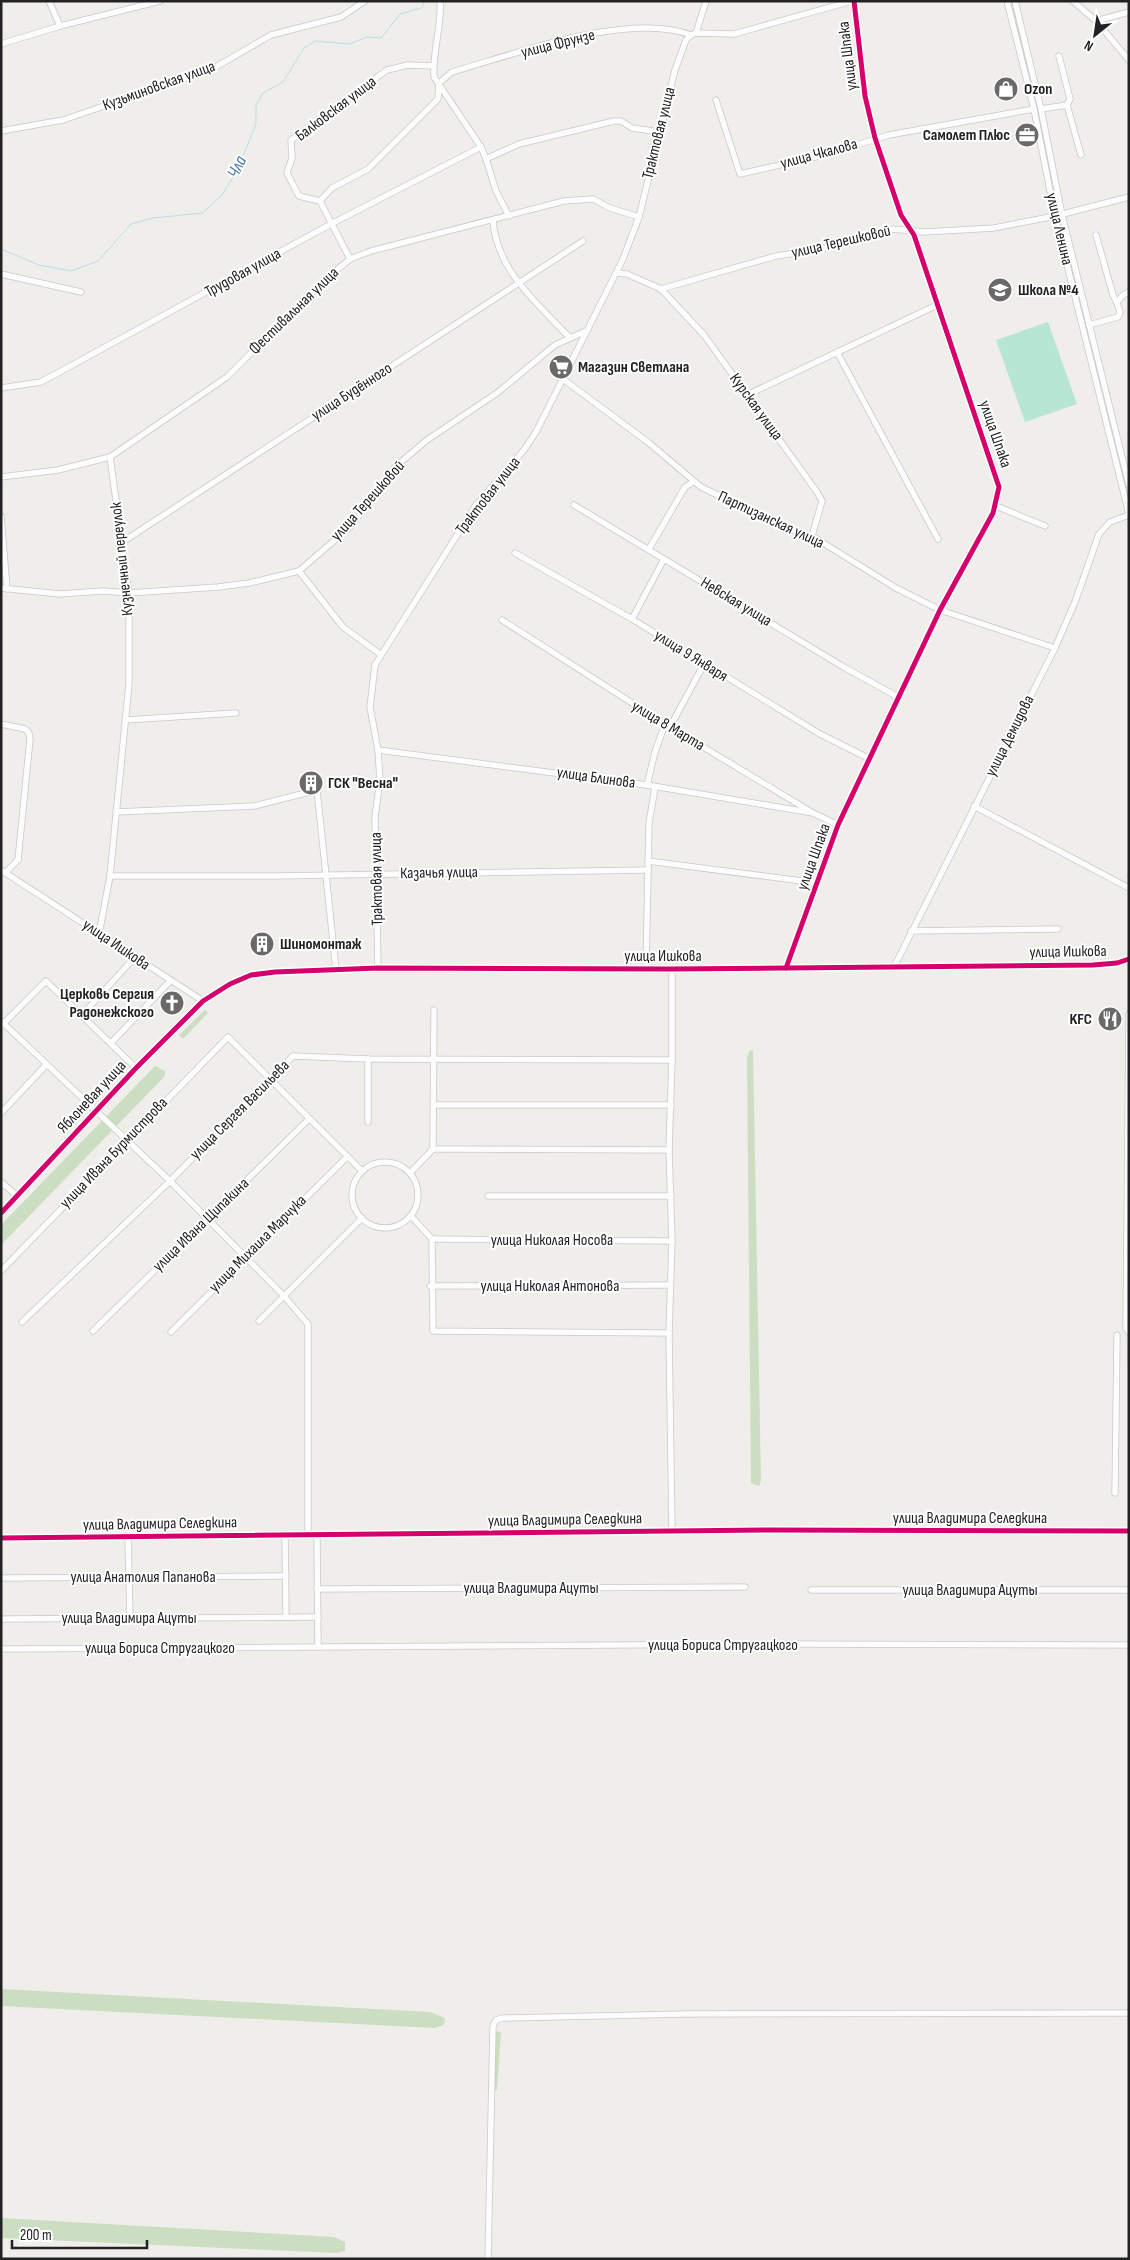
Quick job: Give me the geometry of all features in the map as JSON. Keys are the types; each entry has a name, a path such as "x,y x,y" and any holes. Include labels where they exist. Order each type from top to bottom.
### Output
{"street":[{"path":"49,1 60,26"},
{"path":"1,44 60,26 160,1"},
{"name":"Кузьминовская улица","path":"1,131 63,120 189,77 214,68 271,35 341,16 365,1"},
{"path":"440,1 441,13 433,66 434,77 481,147 496,192 509,216"},
{"path":"694,34 706,1"},
{"name":"улица Фрунзе","path":"439,83 452,72 578,37 646,28 677,30 694,34 734,34 853,1"},
{"name":"улица Шпака","path":"786,968 838,824 940,610 996,506 999,488 997,477 914,235 901,215 875,138 865,96 853,1"},
{"name":"улица Ленина","path":"1007,1 1038,109 1055,216 1129,514"},
{"name":"улица Ленина","path":"1014,1 1062,215 1129,485"},
{"path":"1073,1 1096,21 1129,60"},
{"path":"1096,21 1129,12"},
{"name":"Трактовая улица","path":"378,968 375,818 380,780 378,750 372,727 370,700 374,671 380,654 476,505 524,450 536,432 617,273 639,217 675,70 686,40 694,34"},
{"path":"1059,56 1070,99 1067,105 1081,155"},
{"name":"Балковская улица","path":"320,201 299,196 291,182 287,173 292,158 291,140 388,70 408,65 433,66"},
{"path":"350,259 320,201 332,188 368,169 412,126 438,99 439,83"},
{"name":"улица Чкалова","path":"716,100 740,174 824,154 875,138 1067,105"},
{"path":"486,159 519,144 614,121 621,121 632,128 660,132"},
{"name":"Трудовая улица","path":"1,388 41,382 331,224 481,147"},
{"name":"улица Терешковой","path":"661,289 776,256 822,249 893,230 924,232 994,228 1062,215 1129,197"},
{"name":"Фестивальная улица","path":"1,477 58,470 98,462 110,457 228,376 322,282 350,259 371,251 493,221 564,201 593,199 639,217"},
{"path":"493,221 499,251 518,283 570,338"},
{"path":"1089,325 1118,317 1120,312 1113,296 1096,235"},
{"name":"улица Будённого","path":"122,543 583,241"},
{"path":"617,273 627,274 661,289"},
{"path":"1,274 81,292"},
{"name":"Курская улица","path":"661,289 704,335 822,501 812,536"},
{"path":"1117,303 1122,296 1129,292"},
{"path":"747,395 937,305"},
{"name":"улица Терешковой","path":"4,588 59,594 102,590 129,592 218,587 252,583 299,571 351,526 395,467 427,440 497,394 555,345 586,331"},
{"path":"837,352 938,539"},
{"name":"Партизанская улица","path":"563,379 649,443 687,474 693,482 784,527 812,536 896,588 940,610 1055,648"},
{"name":"Кузнечный переулок","path":"99,934 110,876 129,684 129,592 110,457"},
{"path":"649,549 685,487 693,482"},
{"name":"Невская улица","path":"574,505 842,666 898,697"},
{"path":"996,506 1045,526"},
{"name":"улица Демидова","path":"894,967 1055,648 1075,602 1099,534 1110,522 1129,514"},
{"path":"1,516 4,588"},
{"name":"улица 9 Января","path":"514,552 632,619 820,734 868,758"},
{"path":"632,619 664,559"},
{"path":"299,571 343,627 380,654"},
{"name":"улица 8 Марта","path":"502,620 668,726 813,813 838,824"},
{"path":"647,785 654,752 704,664"},
{"path":"125,720 236,713"},
{"path":"1,724 25,729 29,733 28,766 18,860 4,871"},
{"name":"улица Блинова","path":"378,750 647,785 655,788 813,813"},
{"path":"646,968 649,823 655,788"},
{"path":"116,812 254,806 317,790 336,970"},
{"path":"974,806 1129,888"},
{"path":"648,861 817,883"},
{"name":"Казачья улица","path":"110,876 648,870"},
{"name":"улица Ишкова","path":"4,871 170,981 203,1000 230,984 251,975 276,972 378,968 672,969 1093,965 1116,963 1128,959"},
{"path":"911,931 1058,929"},
{"path":"82,1015 135,957"},
{"path":"1128,959 1129,967"},
{"path":"672,969 672,1060 669,1150 672,1241 669,1333 672,1531"},
{"path":"136,1068 46,981 3,1024 170,1181 283,1295 308,1324 308,1535"},
{"path":"111,1043 170,981"},
{"name":"Яблоневая улица","path":"1,1212 136,1068 203,1000"},
{"path":"411,1172 433,1149 435,1105 434,1010"},
{"path":"1115,1493 1115,1337 1129,1333 1126,1328 1129,1014"},
{"name":"улица Ивана Бурмистрова","path":"1,1271 228,1037 270,1078"},
{"name":"улица Сергея Васильева","path":"22,1322 170,1181 293,1056 368,1059 672,1060"},
{"path":"368,1059 368,1122"},
{"path":"1,1113 46,1064"},
{"path":"270,1078 309,1120 346,1157 362,1170"},
{"path":"435,1105 671,1105"},
{"name":"улица Ивана Щипакина","path":"93,1331 309,1120"},
{"path":"433,1149 669,1150"},
{"name":"улица Михаила Марчука","path":"171,1332 346,1157"},
{"path":"388,1162 411,1172 417,1191 418,1203 411,1216 400,1224 388,1227 377,1226 362,1218 352,1202 352,1192 355,1180 362,1170 375,1163 388,1162"},
{"path":"1,1182 16,1196"},
{"path":"488,1196 671,1196"},
{"path":"411,1216 432,1239 430,1286 432,1331 669,1333"},
{"path":"259,1321 362,1218"},
{"name":"улица Николая Носова","path":"432,1239 672,1241"},
{"name":"улица Николая Антонова","path":"430,1286 670,1286"},
{"name":"улица Владимира Селедкина","path":"1,1538 672,1531 1129,1531"},
{"path":"284,1535 286,1618"},
{"path":"317,1535 318,1647"},
{"path":"128,1537 130,1618"},
{"name":"улица Анатолия Папанова","path":"1,1578 286,1576"},
{"name":"улица Владимира Ацуты","path":"317,1589 745,1587"},
{"name":"улица Владимира Ацуты","path":"811,1590 1129,1590"},
{"name":"улица Владимира Ацуты","path":"1,1619 318,1617"},
{"name":"улица Бориса Стругацкого","path":"1,1649 772,1644 1129,1645"},
{"path":"488,2259 493,2026 496,2020 503,2018 685,2014 1129,2013"}],"green space":[{"path":"1009,1 1012,1 1039,110 1059,209 1056,210"},
{"path":"1062,223 1129,494 1129,504 1059,224"},
{"path":"1048,322 1077,404 1025,422 996,340"},
{"path":"205,1010 208,1013 183,1039 179,1035"},
{"path":"750,1050 753,1051 761,1481 759,1486 751,1483 747,1058"},
{"path":"155,1066 165,1071 165,1076 1,1245 1,1225"},
{"path":"1,1989 430,2012 445,2018 444,2025 435,2028 1,2006"},
{"path":"494,2031 501,2032 497,2090 491,2090"},
{"path":"1,2218 334,2237 345,2242 345,2251 337,2253 1,2238"}],"waterway":[{"name":"Чла","path":"1,249 39,265 71,271 98,261 131,224 153,218 203,213 222,195 237,171 256,124 256,105 263,93 283,82 304,48 315,41 349,44 367,37 381,38 400,14 421,8 424,5 423,1"}],"cycle path":[{"path":"786,968 838,825 940,610 993,513 999,487 914,235 901,215 875,138 865,96 854,1"},
{"path":"1,1213 136,1068 203,1001 230,984 251,975 275,972 378,968 672,969 1093,965 1117,963 1129,959"},
{"path":"1,1538 771,1530 1129,1531"}],"place":[{"name":"Ozon","path":"1006,89"},
{"name":"Самолет Плюс","path":"1027,135"},
{"name":"Школа №4","path":"1000,290"},
{"name":"Магазин Светлана","path":"561,367"},
{"name":"ГСК \"Весна\"","path":"311,783"},
{"name":"Шиномонтаж","path":"262,944"},
{"name":"Церковь Сергия Радонежского","path":"172,1003"},
{"name":"KFC","path":"1110,1019"}]}
